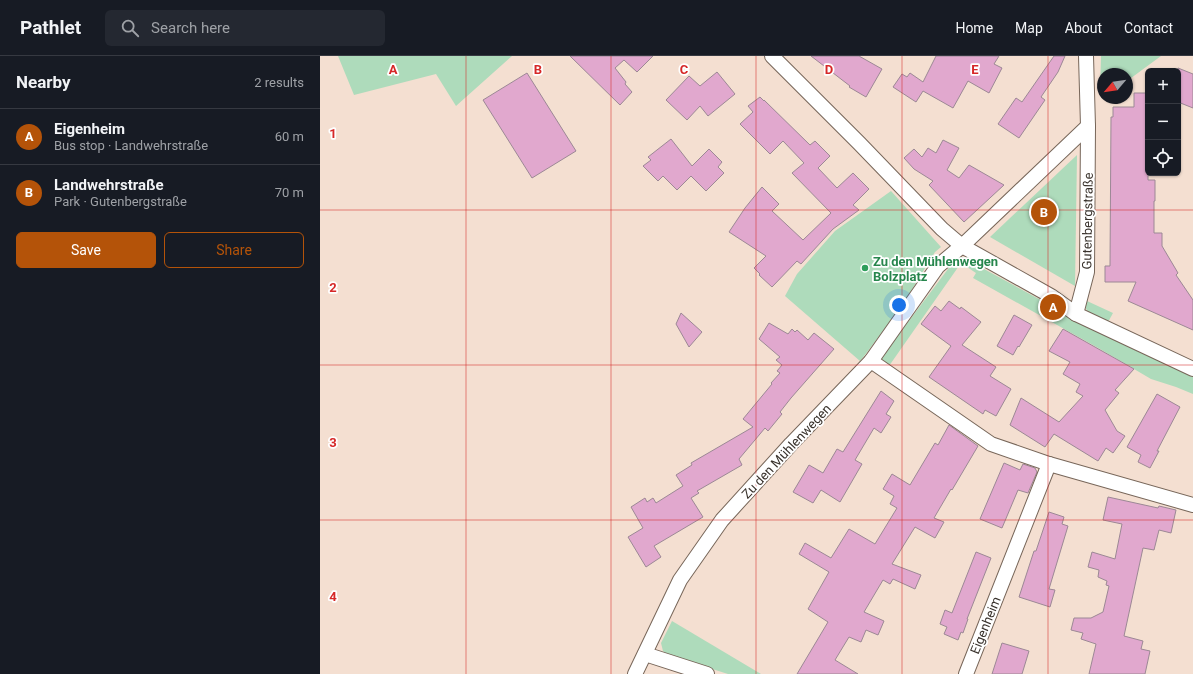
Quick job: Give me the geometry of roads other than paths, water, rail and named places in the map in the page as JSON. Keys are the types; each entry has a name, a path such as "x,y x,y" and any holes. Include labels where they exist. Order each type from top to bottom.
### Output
{"street":[{"path":"772,56 942,229 962,246 1051,296 1076,314 1193,369"},
{"name":"Gutenbergstraße","path":"1076,314 1087,272 1088,126 1086,56"},
{"path":"962,246 1088,126"},
{"name":"Zu den Mühlenwegen","path":"635,674 680,580 722,520 791,444 871,361 938,266 962,246"},
{"path":"871,361 991,444 1049,464 1193,505"},
{"name":"Eigenheim","path":"966,674 1049,464"},
{"path":"645,654 707,674"}],"place":[{"name":"Landwehrstraße","path":"1044,212"},
{"name":"Zu den Mühlenwegen Bolzplatz","path":"865,268"},
{"name":"Eigenheim","path":"1053,307"}]}
